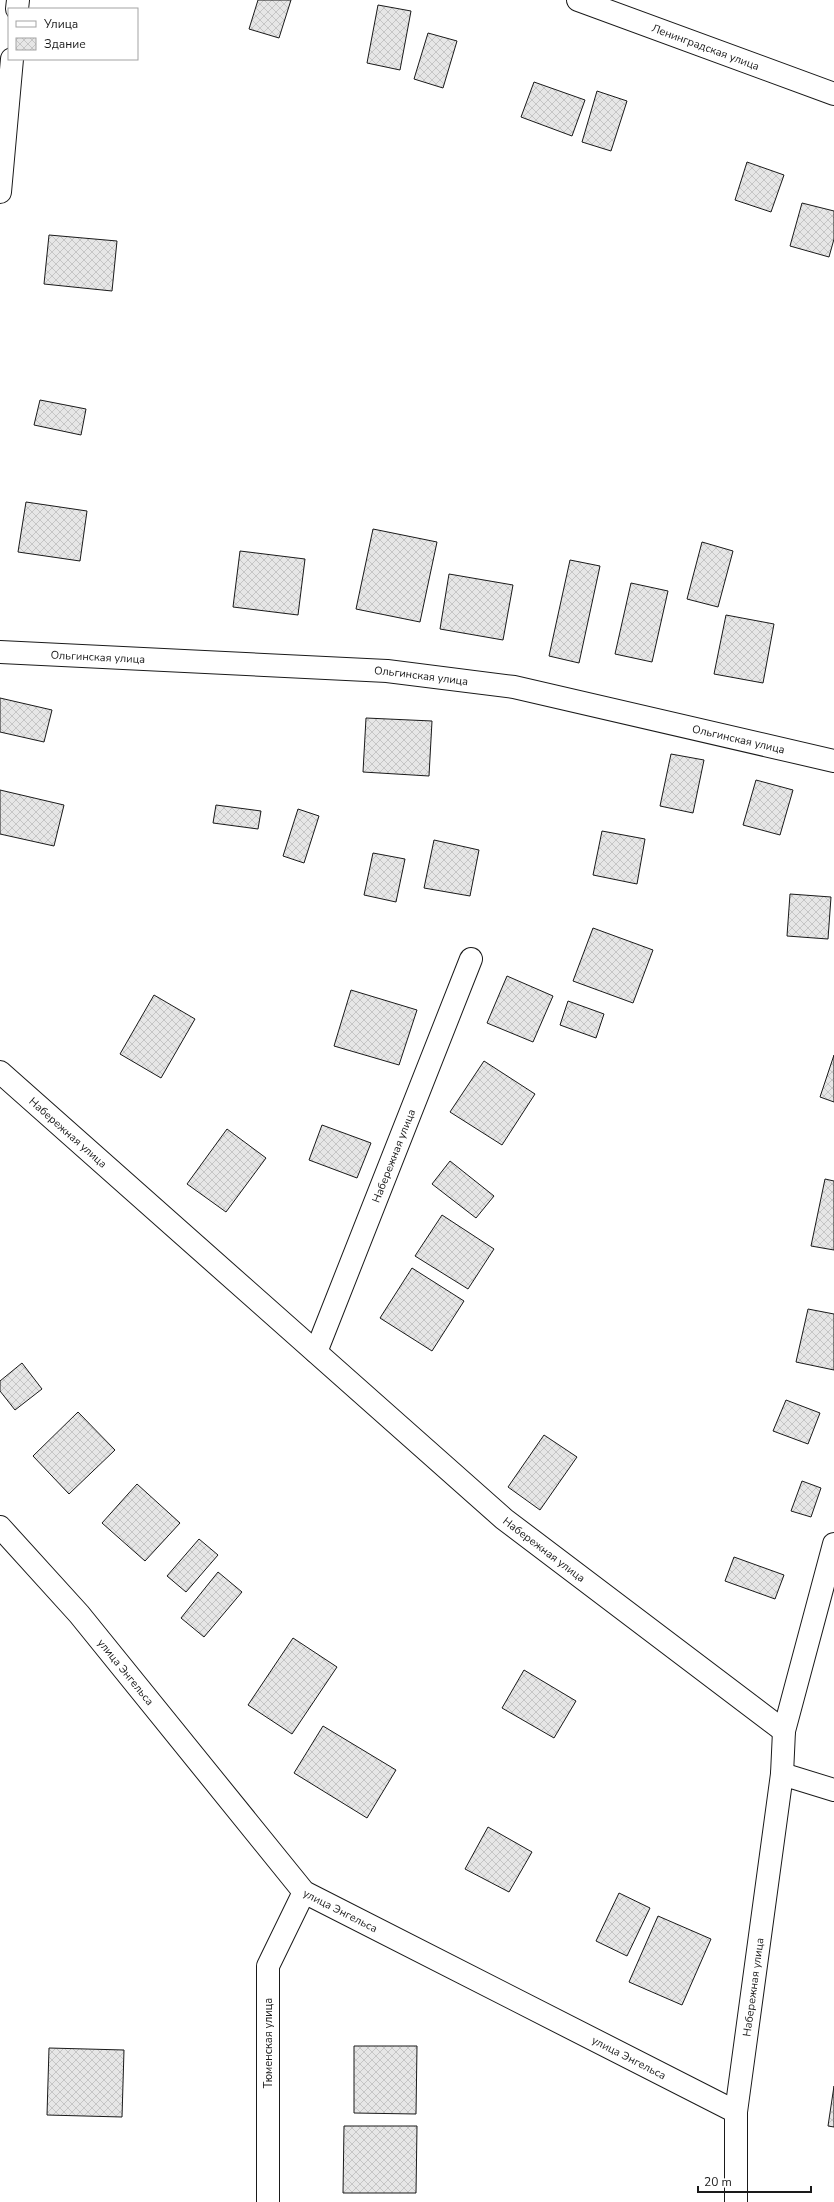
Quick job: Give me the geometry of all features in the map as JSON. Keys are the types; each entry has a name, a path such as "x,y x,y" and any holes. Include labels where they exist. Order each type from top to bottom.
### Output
{"street":[{"name":"Ленинградская улица","path":"578,0 834,94"},
{"path":"0,192 12,60"},
{"name":"Ольгинская улица","path":"0,652 387,671 507,686 834,760"},
{"name":"Набережная улица","path":"316,1352 471,960"},
{"name":"Набережная улица","path":"0,1072 504,1519 784,1731"},
{"name":"улица Энгельса","path":"0,1527 79,1614 304,1892 736,2112"},
{"name":"Набережная улица","path":"736,2202 736,2112 782,1774 784,1731 834,1544"},
{"path":"782,1774 834,1790"},
{"name":"Тюменская улица","path":"268,2202 268,1966 304,1892"}],"building":[{"path":"258,0 291,0 279,38 249,29"},
{"path":"378,5 411,11 400,70 367,63"},
{"path":"428,33 457,41 443,88 414,79"},
{"path":"534,82 585,100 572,136 521,117"},
{"path":"597,91 627,101 611,151 582,142"},
{"path":"747,162 784,175 771,212 735,200"},
{"path":"802,203 834,211 834,239 829,257 790,246"},
{"path":"49,235 117,241 112,291 44,284"},
{"path":"40,400 86,409 81,435 34,425"},
{"path":"26,502 87,511 80,561 18,552"},
{"path":"373,529 437,542 420,622 356,609"},
{"path":"702,542 733,551 718,607 687,599"},
{"path":"240,551 305,559 298,615 233,607"},
{"path":"570,560 600,566 579,663 549,656"},
{"path":"449,574 513,585 503,640 440,629"},
{"path":"631,583 668,591 652,662 615,654"},
{"path":"726,615 774,624 763,683 714,674"},
{"path":"0,698 52,710 44,742 0,732"},
{"path":"366,718 432,721 429,776 363,772"},
{"path":"671,754 704,760 693,813 660,806"},
{"path":"756,780 793,790 780,835 743,825"},
{"path":"0,790 64,805 54,846 0,834"},
{"path":"216,805 261,811 258,829 213,823"},
{"path":"298,809 319,816 304,863 283,856"},
{"path":"602,831 645,839 637,884 593,875"},
{"path":"434,840 479,850 470,896 424,888"},
{"path":"373,853 405,859 396,902 364,895"},
{"path":"790,894 831,897 828,939 787,936"},
{"path":"593,928 653,950 633,1003 573,981"},
{"path":"507,976 553,996 533,1042 487,1023"},
{"path":"351,990 417,1010 399,1065 334,1046"},
{"path":"154,995 195,1019 161,1078 120,1054"},
{"path":"568,1001 604,1014 596,1038 560,1025"},
{"path":"834,1055 834,1102 820,1097"},
{"path":"484,1061 535,1094 502,1145 450,1112"},
{"path":"322,1125 371,1143 357,1178 309,1160"},
{"path":"227,1129 266,1158 226,1212 187,1184"},
{"path":"450,1161 494,1196 476,1218 432,1184"},
{"path":"825,1179 834,1181 834,1250 811,1246"},
{"path":"442,1215 494,1249 468,1289 415,1256"},
{"path":"412,1268 464,1301 432,1351 380,1318"},
{"path":"808,1309 834,1314 834,1370 796,1362"},
{"path":"22,1363 42,1389 15,1410 0,1391 0,1381"},
{"path":"786,1400 820,1413 808,1444 773,1431"},
{"path":"78,1412 115,1450 69,1494 33,1456"},
{"path":"544,1435 577,1457 540,1510 508,1487"},
{"path":"802,1481 821,1488 811,1517 791,1511"},
{"path":"137,1484 180,1523 145,1561 102,1523"},
{"path":"199,1539 218,1555 186,1592 167,1576"},
{"path":"734,1557 784,1575 775,1599 725,1581"},
{"path":"218,1572 242,1592 204,1637 181,1618"},
{"path":"293,1638 337,1667 292,1734 248,1705"},
{"path":"524,1670 576,1701 554,1738 502,1708"},
{"path":"323,1726 396,1770 367,1818 294,1773"},
{"path":"488,1827 532,1852 509,1892 465,1869"},
{"path":"619,1893 650,1908 627,1956 596,1941"},
{"path":"658,1916 711,1939 682,2005 629,1982"},
{"path":"354,2046 417,2046 416,2114 354,2113"},
{"path":"49,2048 124,2050 122,2117 47,2115"},
{"path":"834,2086 834,2127 828,2126"},
{"path":"344,2126 417,2126 416,2193 343,2193"}]}
